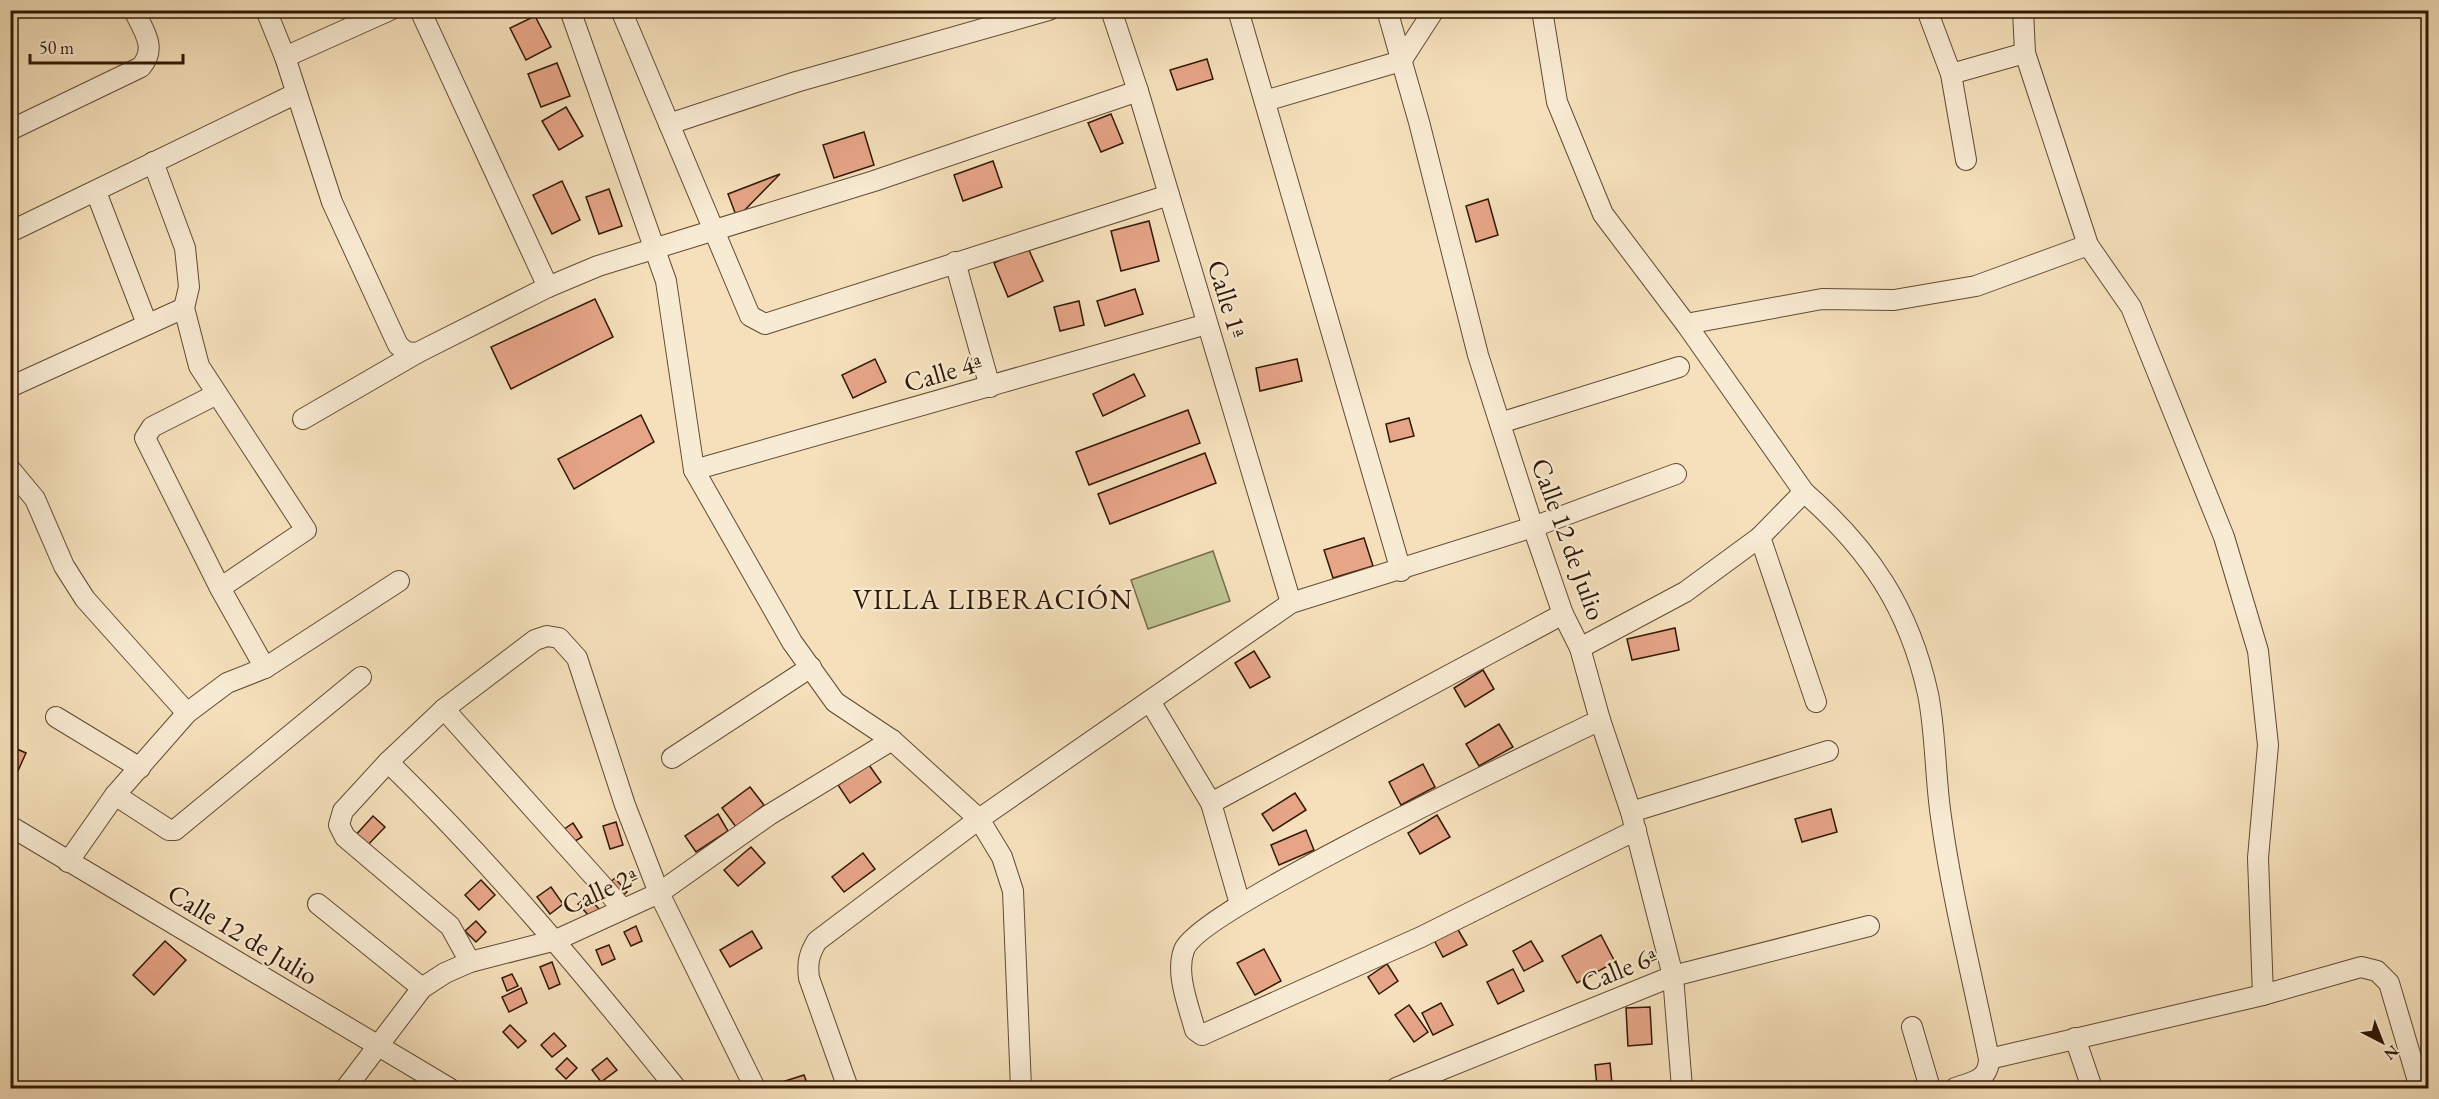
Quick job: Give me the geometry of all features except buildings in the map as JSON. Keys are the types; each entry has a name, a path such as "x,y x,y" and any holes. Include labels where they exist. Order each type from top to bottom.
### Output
{"street":[{"path":"10,130 141,67 149,58 150,49 134,10"},
{"path":"266,10 285,57 295,94 332,202 398,345 406,352 417,353"},
{"path":"285,57 390,10"},
{"path":"420,10 548,287"},
{"path":"621,10 750,316 765,324 1169,195"},
{"path":"669,124 796,82 1049,10"},
{"name":"Calle 1ª","path":"1111,10 1138,91 1291,603"},
{"path":"1238,10 1401,571"},
{"name":"Calle 12 de Julio","path":"1387,10 1478,355 1563,614 1580,648 1600,720 1634,821 1673,976 1682,1089"},
{"path":"1265,101 1401,61 1434,10"},
{"path":"1542,10 1557,102 1603,214 1686,324 1804,492 1824,510 1870,560 1889,588 1912,642 1928,696 1941,818 1989,1059 1989,1069 1984,1077 1955,1089"},
{"path":"1927,10 1951,74 1966,160"},
{"path":"2023,10 2025,53 2088,245 2131,307 2224,537 2258,651 2268,745 2258,858 2263,995"},
{"path":"571,11 656,247 666,281 694,470 792,642 835,702 892,740 979,819 1002,857 1013,891 1021,1089"},
{"path":"1951,74 2025,53"},
{"path":"303,419 417,353 548,287 656,247 714,232 874,181 1138,91"},
{"path":"10,232 295,94"},
{"path":"153,162 185,248 189,287 184,308 199,366 306,530 220,588"},
{"path":"96,192 147,324"},
{"path":"1686,324 1822,299 1894,300 1976,286 2088,245"},
{"path":"955,262 990,387"},
{"path":"10,387 184,308"},
{"name":"Calle 4ª","path":"694,470 1207,324"},
{"path":"1500,423 1678,367"},
{"path":"217,393 152,427 145,438 220,588 265,668"},
{"path":"10,469 35,499 64,566 85,599 187,713"},
{"path":"848,1089 809,978 807,962 812,950 818,941 979,819 1151,703 1291,603 1401,571 1533,527 1676,474"},
{"path":"1580,648 1685,592 1760,537 1804,492"},
{"path":"1760,537 1816,702"},
{"path":"68,862 116,795 187,713 227,683 265,668 399,581"},
{"path":"1211,803 1563,614"},
{"path":"470,962 450,926 341,831 339,825 343,811 388,762 444,709 535,640 548,636 559,638 577,658 625,805 659,893 755,1089"},
{"path":"672,758 811,667"},
{"path":"116,795 169,830 175,830 361,677"},
{"path":"1151,703 1211,803 1240,904"},
{"path":"444,709 623,909"},
{"path":"56,717 140,768"},
{"path":"1600,720 1406,815 1240,904 1194,935 1184,949 1184,985 1196,1030 1202,1035 1421,937 1634,821 1828,752"},
{"name":"Calle 2ª","path":"346,1089 380,1047 422,988 445,973 470,962 556,940 659,893 769,815 892,740"},
{"path":"388,762 455,827 556,940 676,1089"},
{"name":"Calle 12 de Julio","path":"10,826 449,1089"},
{"path":"318,904 422,988"},
{"name":"Calle 6ª","path":"1396,1089 1425,1083 1673,976 1869,926"},
{"path":"1989,1059 2263,995 2361,967 2377,971 2389,983 2420,1089"},
{"path":"1912,1027 1930,1089"},
{"path":"2075,1038 2092,1089"}],"green space":[{"path":"1213,551 1230,601 1148,629 1131,580"}],"district":[{"name":"VILLA LIBERACIÓN","path":"993,599"}]}
